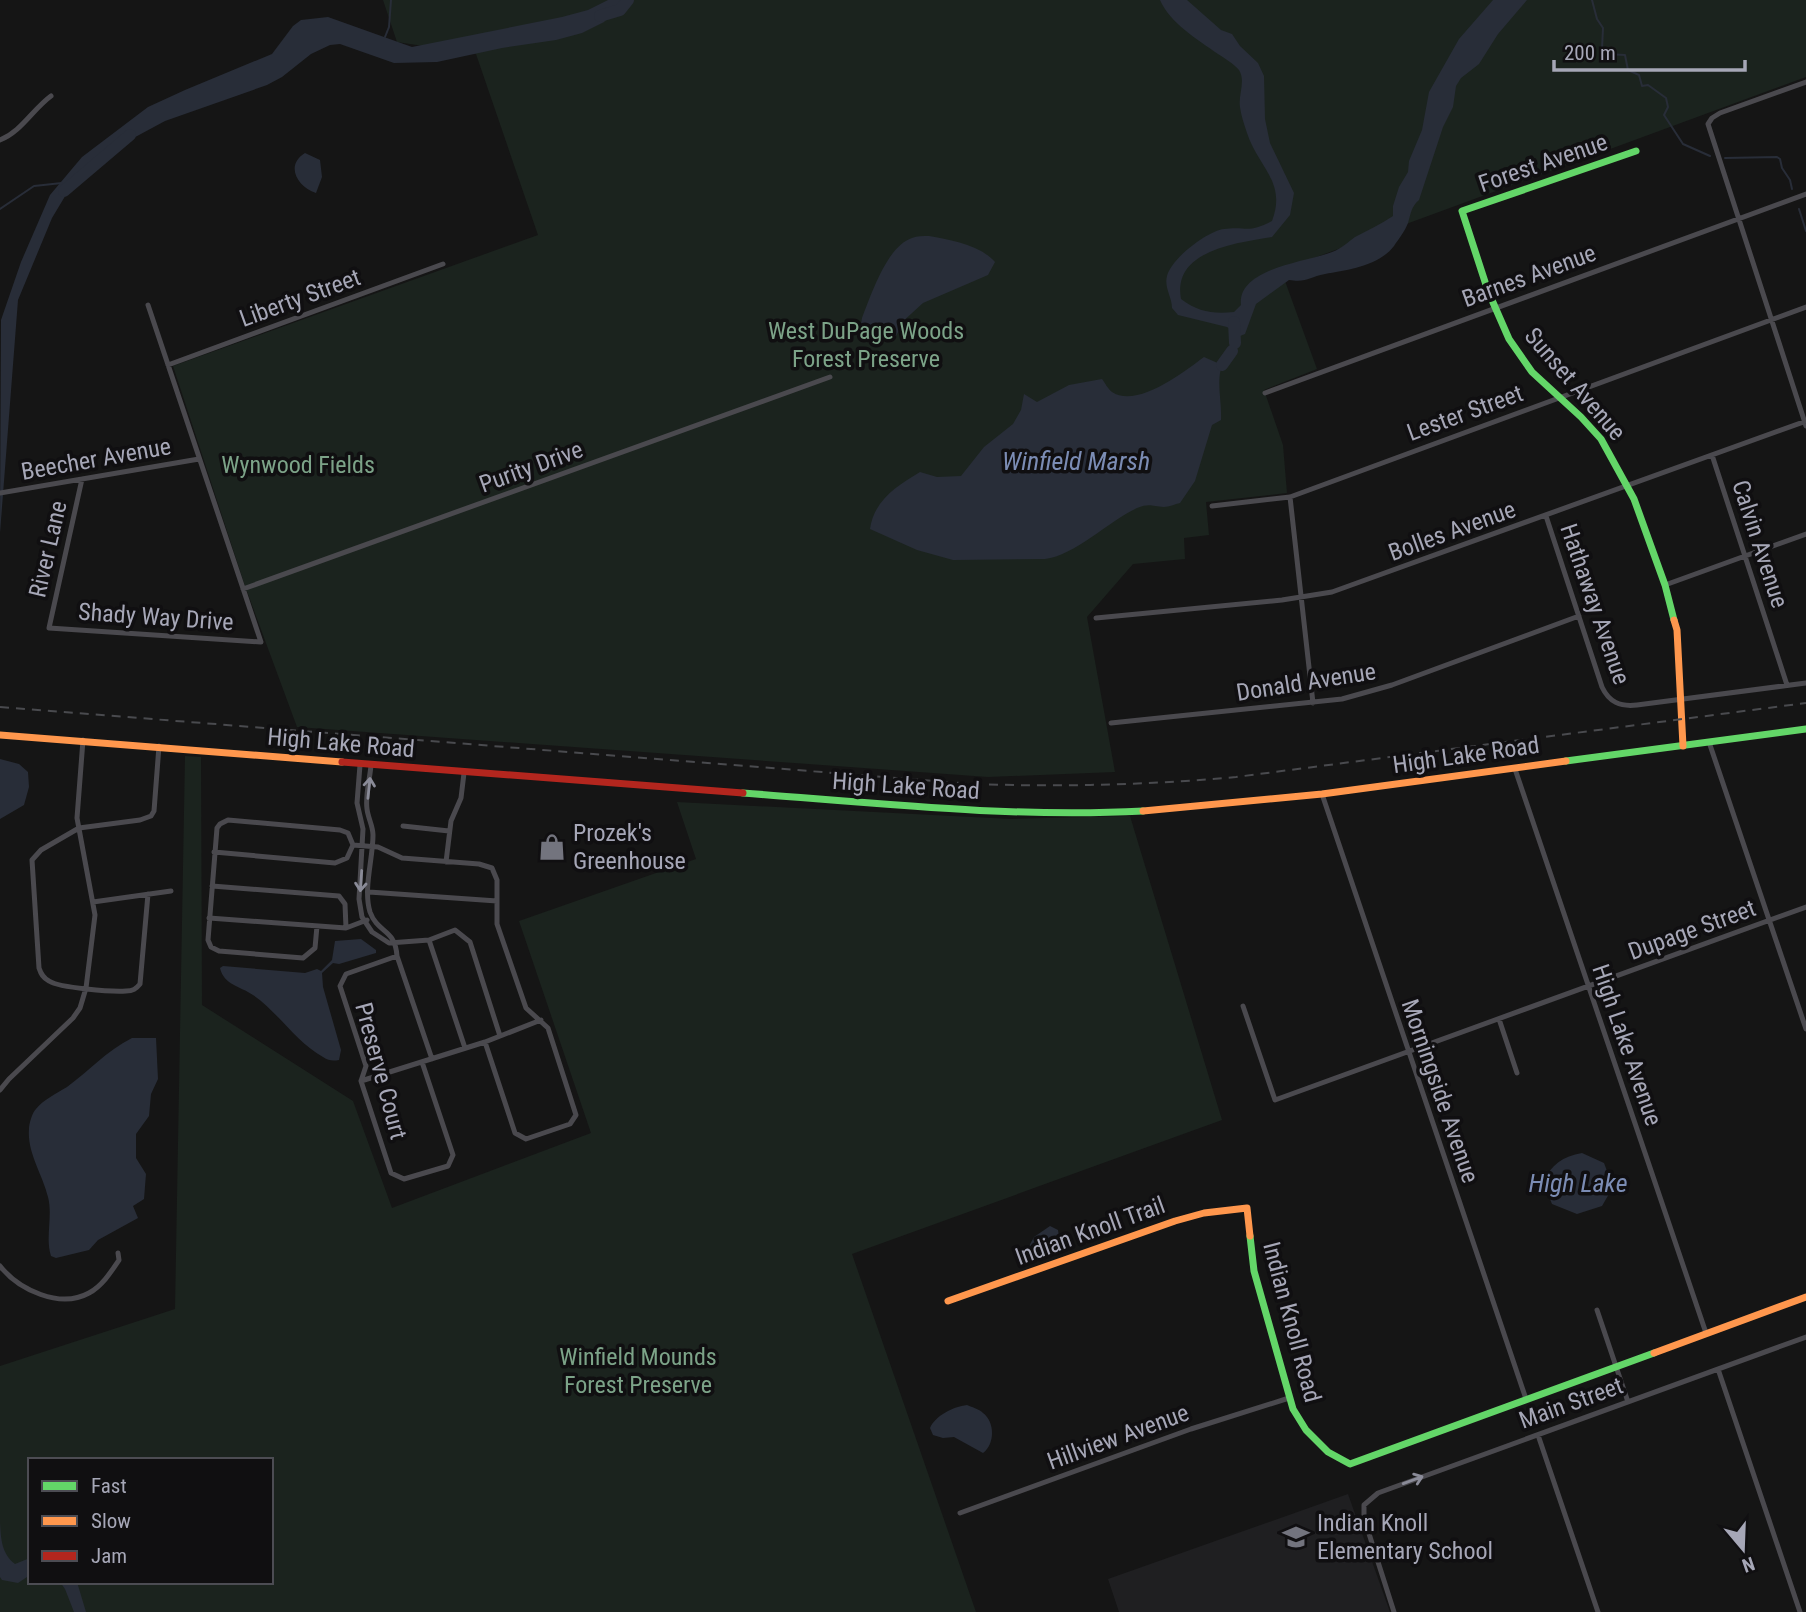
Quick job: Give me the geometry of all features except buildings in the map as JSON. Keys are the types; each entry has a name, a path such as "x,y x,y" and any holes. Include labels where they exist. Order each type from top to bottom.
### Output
{"street":[{"path":"1805,423 1708,124 1720,113 1806,82"},
{"path":"0,141 12,134 51,96"},
{"name":"Forest Avenue","path":"1462,211 1636,151"},
{"name":"Barnes Avenue","path":"1265,393 1806,194"},
{"name":"Sunset Avenue","path":"1462,211 1494,307 1519,355 1543,384 1588,423 1601,439 1637,506 1665,585 1679,641 1682,746"},
{"name":"Liberty Street","path":"168,365 443,264"},
{"path":"148,305 243,589"},
{"name":"Lester Street","path":"1212,506 1290,497 1806,307"},
{"name":"Purity Drive","path":"243,589 830,377"},
{"name":"Bolles Avenue","path":"1096,618 1301,597 1348,587 1805,423"},
{"name":"Calvin Avenue","path":"1712,455 1787,685"},
{"name":"Beecher Avenue","path":"0,493 199,459"},
{"name":"River Lane","path":"49,628 82,479"},
{"path":"1290,497 1313,703"},
{"name":"Hathaway Avenue","path":"1546,516 1602,687 1613,702 1630,706 1679,699"},
{"path":"1665,585 1806,534"},
{"name":"Shady Way Drive","path":"49,628 261,642 243,589"},
{"name":"Donald Avenue","path":"1111,723 1342,699 1392,685 1579,616"},
{"path":"1679,699 1806,683"},
{"name":"High Lake Road","path":"0,735 159,746 360,765 947,808 1105,813 1181,809 1322,794 1806,729"},
{"path":"0,1090 74,1018 80,1009 86,988 94,926 93,902 77,808 83,740"},
{"path":"1709,742 1806,1029"},
{"path":"148,894 140,984 136,989 128,992 86,988 50,982 41,974 32,860 41,850 79,828 140,820 151,816 154,811 159,746"},
{"path":"360,765 357,803 363,829 363,846 359,899 365,922 378,937 389,943 429,940 455,930 470,942 500,1036"},
{"path":"371,765 367,802 373,829 369,905 373,917 396,943 397,956 432,1059"},
{"name":"High Lake Avenue","path":"1516,769 1706,1333"},
{"path":"446,862 449,831 461,799 464,772"},
{"name":"Morningside Avenue","path":"1322,794 1526,1399"},
{"path":"214,852 335,863 347,858 353,845 348,833 340,830 228,820 217,828 214,852 208,940 215,949 307,957 314,948 317,926"},
{"path":"404,826 449,831"},
{"path":"353,845 378,847 401,858 484,865 492,868 497,880 498,924 526,1008 548,1028 576,1115 570,1124 526,1139 515,1133 485,1042"},
{"path":"212,886 339,896 345,904 346,928"},
{"path":"93,902 172,891"},
{"path":"369,892 497,901"},
{"name":"Dupage Street","path":"1243,1006 1275,1100 1806,907"},
{"path":"209,918 346,928 373,917"},
{"path":"429,940 465,1048"},
{"name":"Preserve Court","path":"397,956 346,974 340,986 366,1066 361,1081 391,1173 404,1180 448,1166 453,1156 422,1062"},
{"path":"1499,1019 1517,1073"},
{"path":"361,1081 485,1042 541,1020"},
{"name":"Indian Knoll Trail","path":"948,1301 1175,1220 1204,1213 1247,1208"},
{"name":"Indian Knoll Road","path":"1247,1208 1254,1271 1289,1398 1306,1430 1328,1452 1350,1464"},
{"path":"0,1266 32,1292 44,1296 75,1298 88,1294 101,1284 119,1260 118,1253"},
{"name":"Main Street","path":"1350,1464 1806,1297"},
{"path":"1597,1310 1628,1402"},
{"name":"Main Street","path":"1394,1612 1364,1518 1364,1506 1378,1493 1806,1337"},
{"path":"1718,1369 1800,1612"},
{"name":"Hillview Avenue","path":"960,1513 1191,1429 1289,1398"},
{"path":"1538,1435 1598,1612"}],"shaded area":[{"name":"Indian Knoll Elementary School","path":"1348,1494 1390,1612 1119,1612 1108,1579"}],"green space":[{"name":"West DuPage Woods Forest Preserve","path":"383,0 1806,0 1806,77 1281,270 1317,369 1264,390 1283,445 1287,493 1206,502 1209,535 1184,538 1185,559 1133,564 1087,617 1115,772 988,777 297,727 245,586 173,366 538,235 476,54 397,42"},
{"name":"Winfield Mounds Forest Preserve","path":"185,756 201,757 202,1005 353,1101 392,1208 591,1133 519,921 696,859 677,802 1011,819 1130,816 1222,1120 852,1254 976,1612 0,1612 0,1366 175,1309"}],"water":[{"path":"608,0 625,0 604,22 582,33 437,62 394,63 340,44 330,45 311,54 267,85 165,121 100,156 67,193 52,218 18,300 0,533 1,320 21,262 50,195 82,157 148,107 272,54 293,26 301,20 328,17 412,47 562,17 588,10"},
{"path":"1160,0 1187,0 1221,30 1232,34 1258,63 1264,76 1265,119 1270,143 1294,193 1290,215 1272,237 1225,246 1197,259 1186,269 1181,283 1181,299 1200,309 1219,313 1234,312 1241,305 1243,293 1250,283 1261,275 1291,263 1335,251 1393,216 1399,187 1408,172 1409,161 1422,130 1429,92 1459,39 1493,0 1527,0 1498,34 1479,64 1461,78 1456,86 1453,107 1443,127 1419,200 1394,246 1380,258 1362,266 1304,280 1289,280 1256,304 1245,334 1240,336 1227,327 1178,315 1172,308 1167,276 1182,254 1208,235 1224,229 1252,228 1272,221 1276,207 1274,185 1252,145 1244,123 1240,107 1242,79 1239,70 1177,23"},
{"path":"305,153 320,160 322,177 316,193 303,186 296,175 296,163"},
{"path":"929,236 973,247 995,262 988,275 923,303 900,324 899,331 893,338 884,341 867,337 861,324 862,318 888,261 903,243 914,237"},
{"name":"Winfield Marsh","path":"1204,357 1222,365 1219,385 1221,420 1212,425 1195,481 1180,503 1166,507 1148,505 1137,508 1068,552 1045,559 953,560 917,550 870,529 876,510 888,495 920,472 937,477 961,476 984,447 1013,424 1021,410 1024,394 1037,402 1069,385 1102,379 1112,392 1122,396 1134,396 1160,386"},
{"path":"0,759 19,764 28,772 29,787 24,805 0,819"},
{"path":"361,939 376,950 376,953 339,964 333,963 322,973 323,987 341,1050 339,1060 327,1059 313,1051 262,1002 229,982 220,968 223,966 305,973 317,969 321,971 332,960 335,941"},
{"path":"132,1038 156,1038 158,1079 151,1094 149,1116 136,1134 136,1158 146,1174 144,1199 133,1206 138,1218 98,1240 89,1250 56,1258 51,1256 49,1249 48,1197 30,1147 31,1119 42,1103"},
{"name":"High Lake","path":"1582,1153 1604,1163 1613,1187 1602,1206 1577,1214 1552,1204 1543,1182 1558,1162"},
{"path":"1050,1226 1058,1230 1059,1237 1051,1254 1038,1259 1030,1256 1027,1250 1034,1237"},
{"path":"967,1405 981,1412 990,1422 990,1444 983,1453 954,1437 933,1435 930,1428 936,1419 946,1412"},
{"path":"0,1522 7,1555 15,1564 28,1559 28,1576 18,1583 2,1580"},
{"path":"61,1584 78,1584 86,1612 74,1612"}],"waterway":[{"path":"385,37 389,27 391,0"},
{"path":"600,16 620,10 628,0"},
{"path":"1592,0 1597,19 1603,28 1602,49 1605,54 1625,55 1628,70 1639,75 1642,86 1648,85 1666,98 1668,107 1664,115 1683,144 1710,156"},
{"path":"64,191 130,135"},
{"path":"1725,158 1777,157 1792,189"},
{"path":"0,209 34,186 62,183"},
{"path":"1799,209 1806,231"},
{"path":"1234,322 1235,343"},
{"path":"1222,365 1232,351"}],"railway":[{"path":"0,707 973,784 1039,785 1137,784 1236,777 1806,703"}],"traffic: fast":[{"path":"1636,151 1462,211 1488,291 1509,339 1532,372 1601,439 1634,499 1665,585 1674,620"},
{"path":"1566,761 1806,729"},
{"path":"743,793 993,811 1143,811"},
{"path":"1250,1236 1254,1271 1293,1409 1306,1430 1328,1452 1350,1464 1654,1353"}],"traffic: slow":[{"path":"1674,620 1677,630 1683,746"},
{"path":"0,735 342,762"},
{"path":"1143,811 1322,794 1566,761"},
{"path":"948,1301 1204,1213 1247,1208 1250,1236"},
{"path":"1654,1353 1806,1297"}],"traffic: jam":[{"path":"342,762 743,793"}],"place":[{"name":"Prozek's Greenhouse","path":"552,847"},
{"name":"Indian Knoll Elementary School","path":"1296,1537"}],"park label":[{"name":"Wynwood Fields","path":"298,465"}]}
